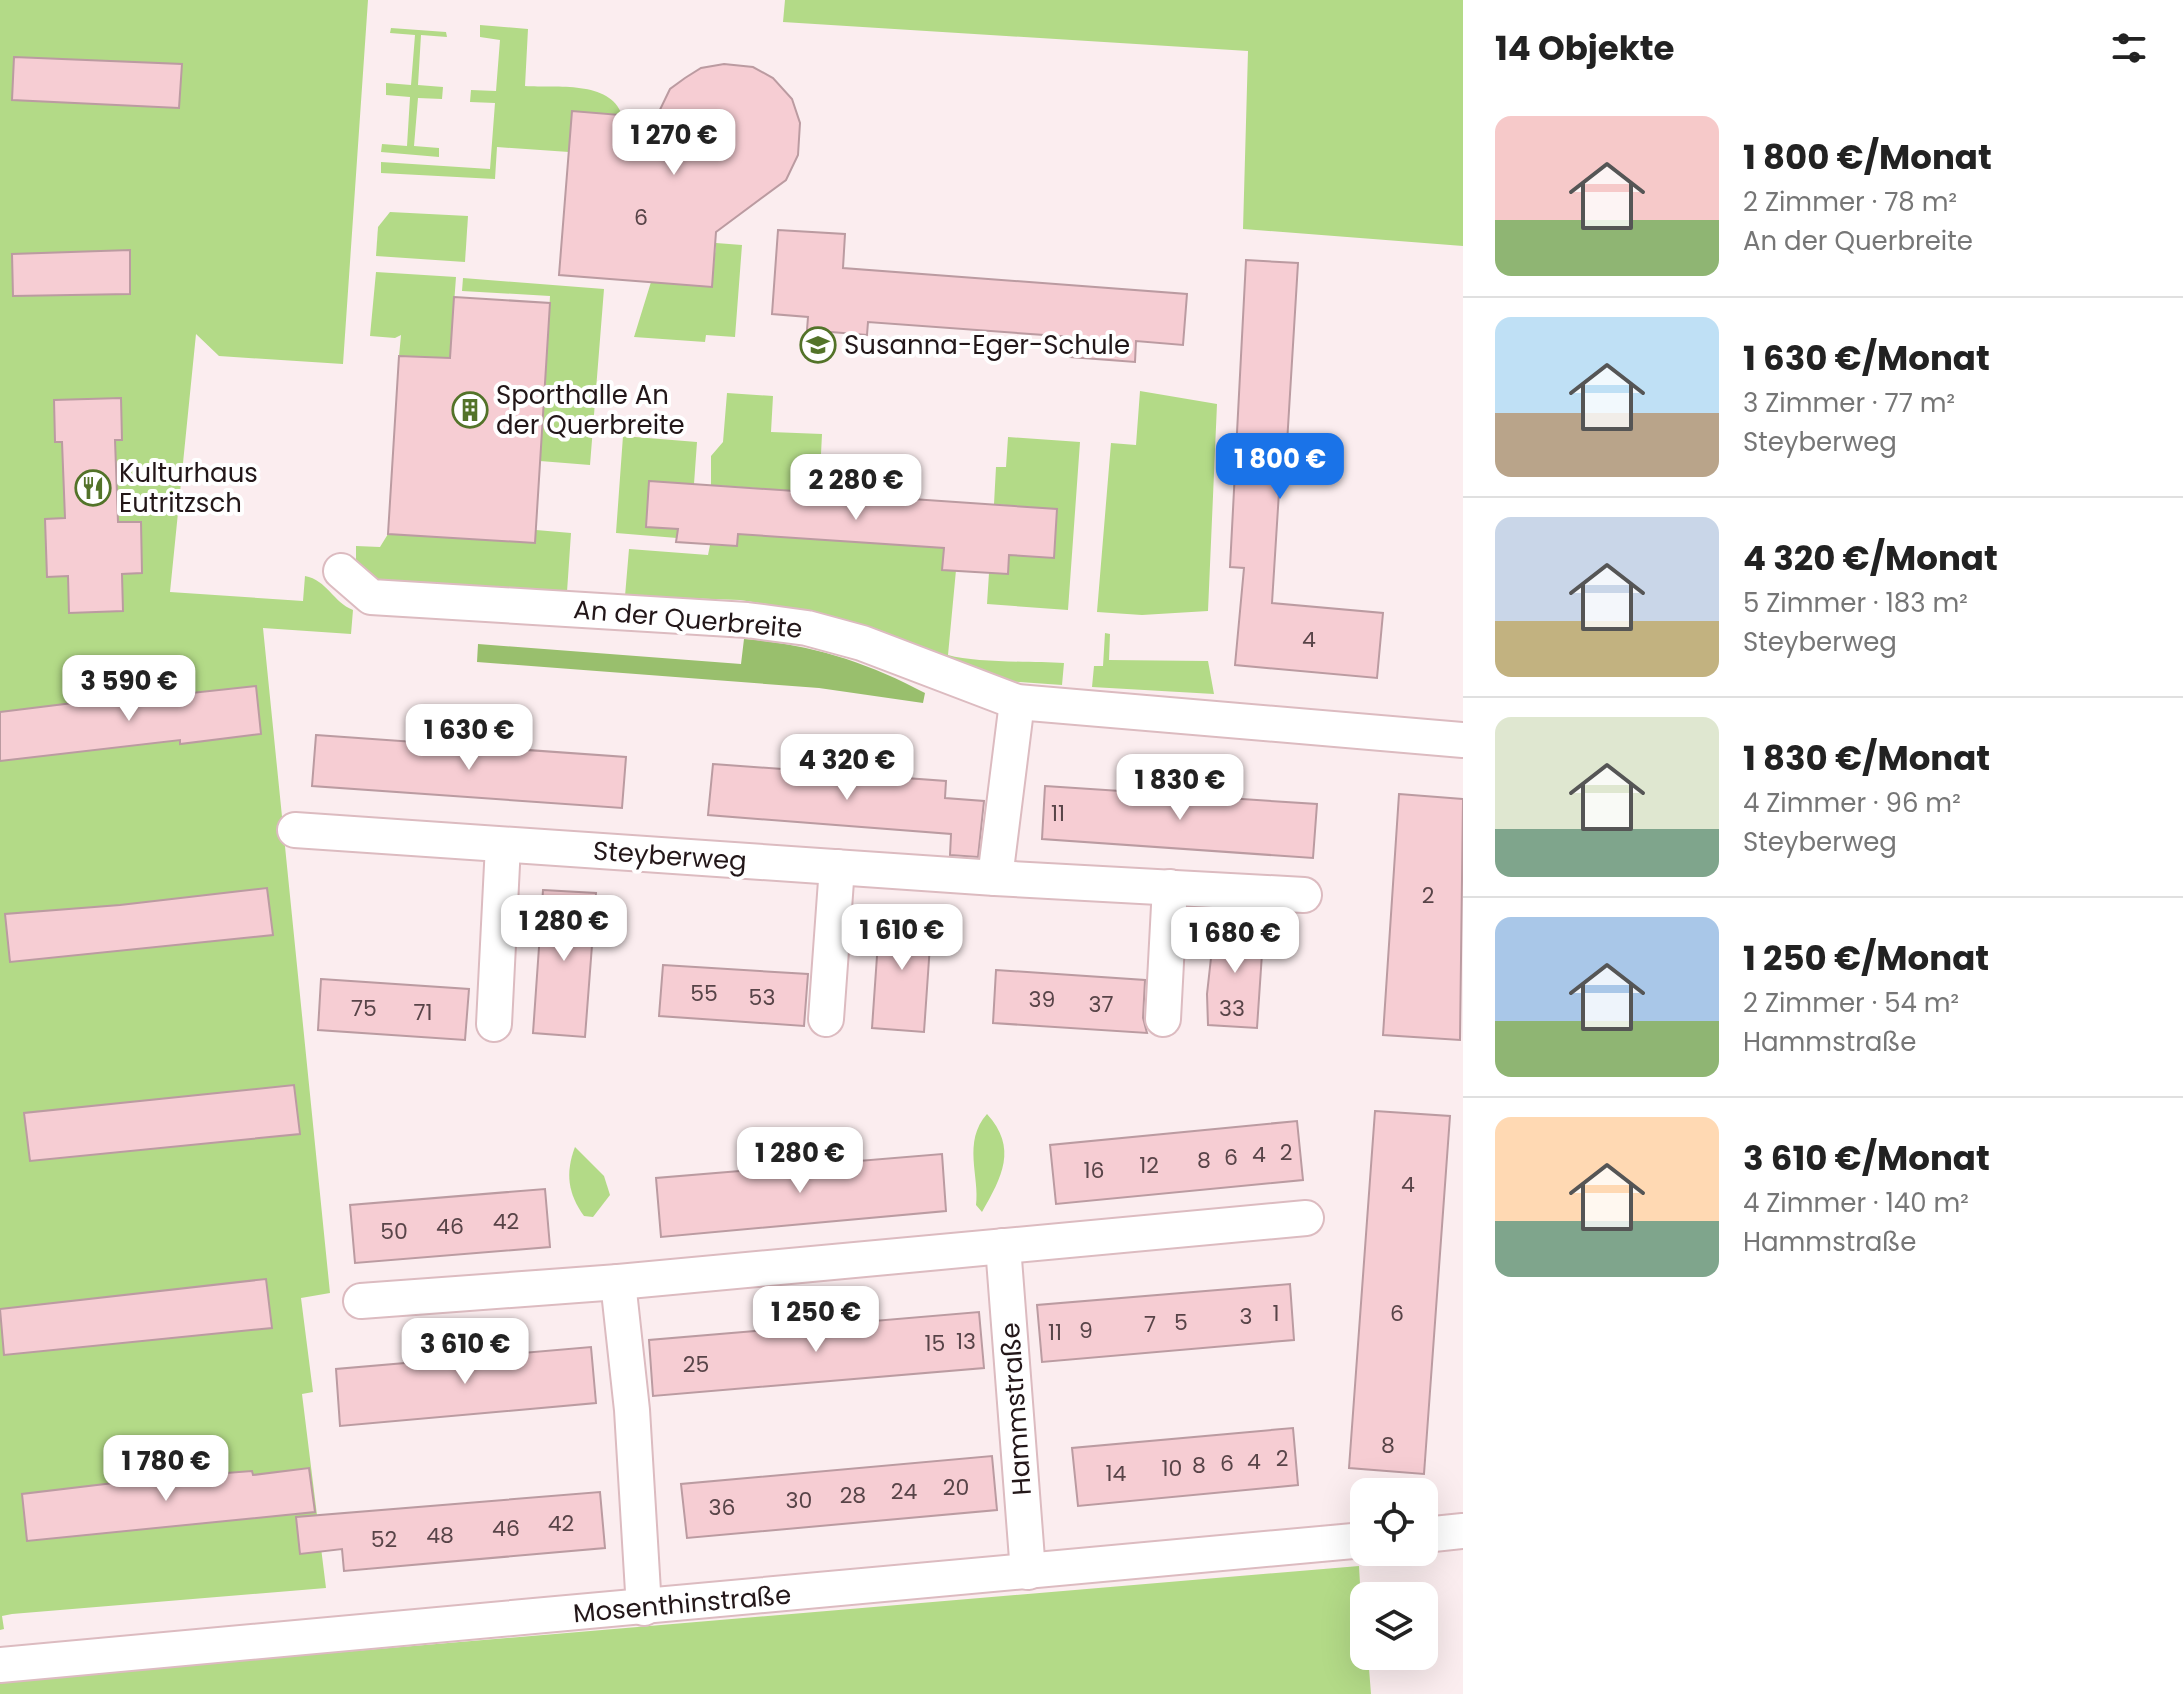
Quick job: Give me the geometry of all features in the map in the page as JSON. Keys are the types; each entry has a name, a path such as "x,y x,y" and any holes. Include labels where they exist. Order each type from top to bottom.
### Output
{"street":[{"name":"An der Querbreite","path":"341,571 371,597 747,620 807,628 862,643 1017,702 1463,740"},
{"path":"995,878 1017,702"},
{"name":"Steyberweg","path":"295,830 995,878 1304,895"},
{"path":"494,1024 503,845"},
{"path":"826,1019 837,867"},
{"path":"1163,1019 1170,887"},
{"path":"361,1301 618,1282 1306,1218"},
{"name":"Hammstraße","path":"1003,1246 1028,1572"},
{"path":"618,1282 632,1410 644,1608"},
{"path":"1438,1534 1463,1531"},
{"name":"Mosenthinstraße","path":"0,1665 1350,1541"}],"green space":[{"path":"0,0 368,0 343,364 219,356 196,334 170,592 303,601 305,576 319,582 353,610 351,634 263,628 330,1293 301,1298 313,1392 302,1394 326,1588 12,1614 2,1616 4,1629 0,1630"},
{"path":"785,0 1463,0 1463,246 1243,229 1248,51 783,22"},
{"path":"480,25 528,29 525,86 594,91 616,104 622,115 572,111 569,152 497,147 495,179 381,173 381,162 490,169 495,103 470,102 471,90 496,91 500,40 480,37"},
{"path":"391,28 446,32 447,37 421,35 418,85 443,87 442,99 418,98 414,146 439,148 439,157 381,152 382,144 407,146 410,97 386,95 386,83 411,85 415,35 390,33"},
{"path":"390,212 468,216 465,262 376,256 378,227"},
{"path":"716,243 742,245 735,337 706,335 705,342 634,337 651,282 712,287"},
{"path":"376,272 456,277 450,358 399,356 401,335 395,338 370,336"},
{"path":"463,278 604,289 590,465 540,461 550,296 462,291"},
{"path":"1140,391 1217,404 1208,611 1142,615 1097,612 1111,443 1136,445"},
{"path":"727,393 773,396 771,432 822,434 821,454 832,455 829,493 711,485 711,456 723,442"},
{"path":"623,436 697,442 694,484 649,481 646,527 677,529 677,538 616,533"},
{"path":"1008,437 1080,442 1068,610 987,604 989,573 1008,574 1009,555 1054,558 1057,509 994,504 996,467 1006,467"},
{"path":"536,530 571,533 567,592 367,578 356,562 356,546 380,547 388,534 535,543"},
{"path":"738,534 944,548 942,569 956,570 948,655 988,661 1064,663 1062,685 991,680 813,613 740,600 625,596 629,549 708,555 710,545 737,546"},
{"path":"1105,633 1110,634 1109,660 1208,661 1214,694 1092,687 1094,666 1103,666"},
{"path":"744,639 792,645 838,656 882,672 925,693 923,703 819,688 477,662 478,644 741,664"},
{"path":"987,1114 1002,1139 1004,1163 996,1187 982,1212 976,1205 974,1148 975,1136"},
{"path":"575,1147 604,1176 610,1195 593,1217 584,1216 571,1191 569,1174"},
{"path":"1359,1566 1360,1582 1350,1582 1350,1670 1369,1670 1371,1694 0,1694 0,1681"}],"building":[{"path":"14,57 182,64 179,108 12,100"},
{"path":"724,64 753,67 773,78 792,99 800,123 798,155 786,180 716,232 712,287 559,275 572,111 656,118 670,89 701,68"},
{"path":"778,230 845,234 843,268 1187,294 1183,345 1136,341 1135,362 1070,357 1072,337 868,322 867,335 807,330 808,317 772,314"},
{"path":"130,250 130,294 13,296 12,254"},
{"path":"1246,260 1298,263 1285,476 1280,476 1272,603 1383,613 1377,678 1235,665 1244,568 1230,567"},
{"name":"Sporthalle An der Querbreite","path":"454,297 550,303 535,543 388,534 399,356 450,358"},
{"path":"121,398 122,440 115,440 118,522 141,522 142,573 122,574 123,611 69,613 68,576 47,577 45,519 65,518 62,442 55,442 54,400"},
{"path":"649,481 1057,509 1054,558 1009,555 1008,574 942,570 944,548 738,534 737,546 676,542 678,529 646,527"},
{"path":"256,686 261,734 0,761 0,712 146,694 146,698"},
{"path":"316,735 626,757 622,808 312,786"},
{"path":"713,764 946,781 945,798 984,801 978,857 950,855 951,834 708,815"},
{"path":"1045,786 1317,804 1313,858 1042,839"},
{"path":"1399,794 1463,799 1460,1040 1383,1035"},
{"path":"267,888 273,935 10,962 5,914 120,905"},
{"path":"543,890 596,893 585,1037 533,1033"},
{"path":"880,913 932,916 924,1032 872,1028"},
{"path":"1215,922 1264,924 1257,1028 1208,1025 1207,994"},
{"path":"663,965 808,974 804,1026 659,1016"},
{"path":"996,970 1145,980 1143,1018 1147,1033 993,1023"},
{"path":"321,979 469,989 465,1040 318,1030"},
{"path":"294,1085 300,1134 30,1161 24,1113"},
{"path":"1375,1111 1450,1116 1424,1474 1349,1468"},
{"path":"1297,1121 1303,1180 1056,1204 1050,1145"},
{"path":"942,1154 946,1211 661,1237 656,1178"},
{"path":"545,1189 550,1247 355,1263 350,1205"},
{"path":"266,1279 272,1328 4,1355 0,1309"},
{"path":"1290,1284 1294,1340 1042,1362 1037,1305"},
{"path":"979,1312 984,1368 653,1396 649,1340"},
{"path":"591,1347 596,1403 340,1426 336,1369"},
{"path":"1293,1428 1298,1485 1078,1506 1072,1448"},
{"path":"992,1456 997,1510 687,1538 681,1484"},
{"path":"309,1468 315,1512 27,1541 22,1494 147,1479 252,1471 253,1475"},
{"path":"600,1492 605,1548 344,1571 342,1549 300,1554 296,1517"}],"place":[{"name":"Susanna-Eger-Schule","path":"818,345"},
{"name":"Sporthalle An der Querbreite","path":"470,410"},
{"name":"Kulturhaus Eutritzsch","path":"93,488"}]}
